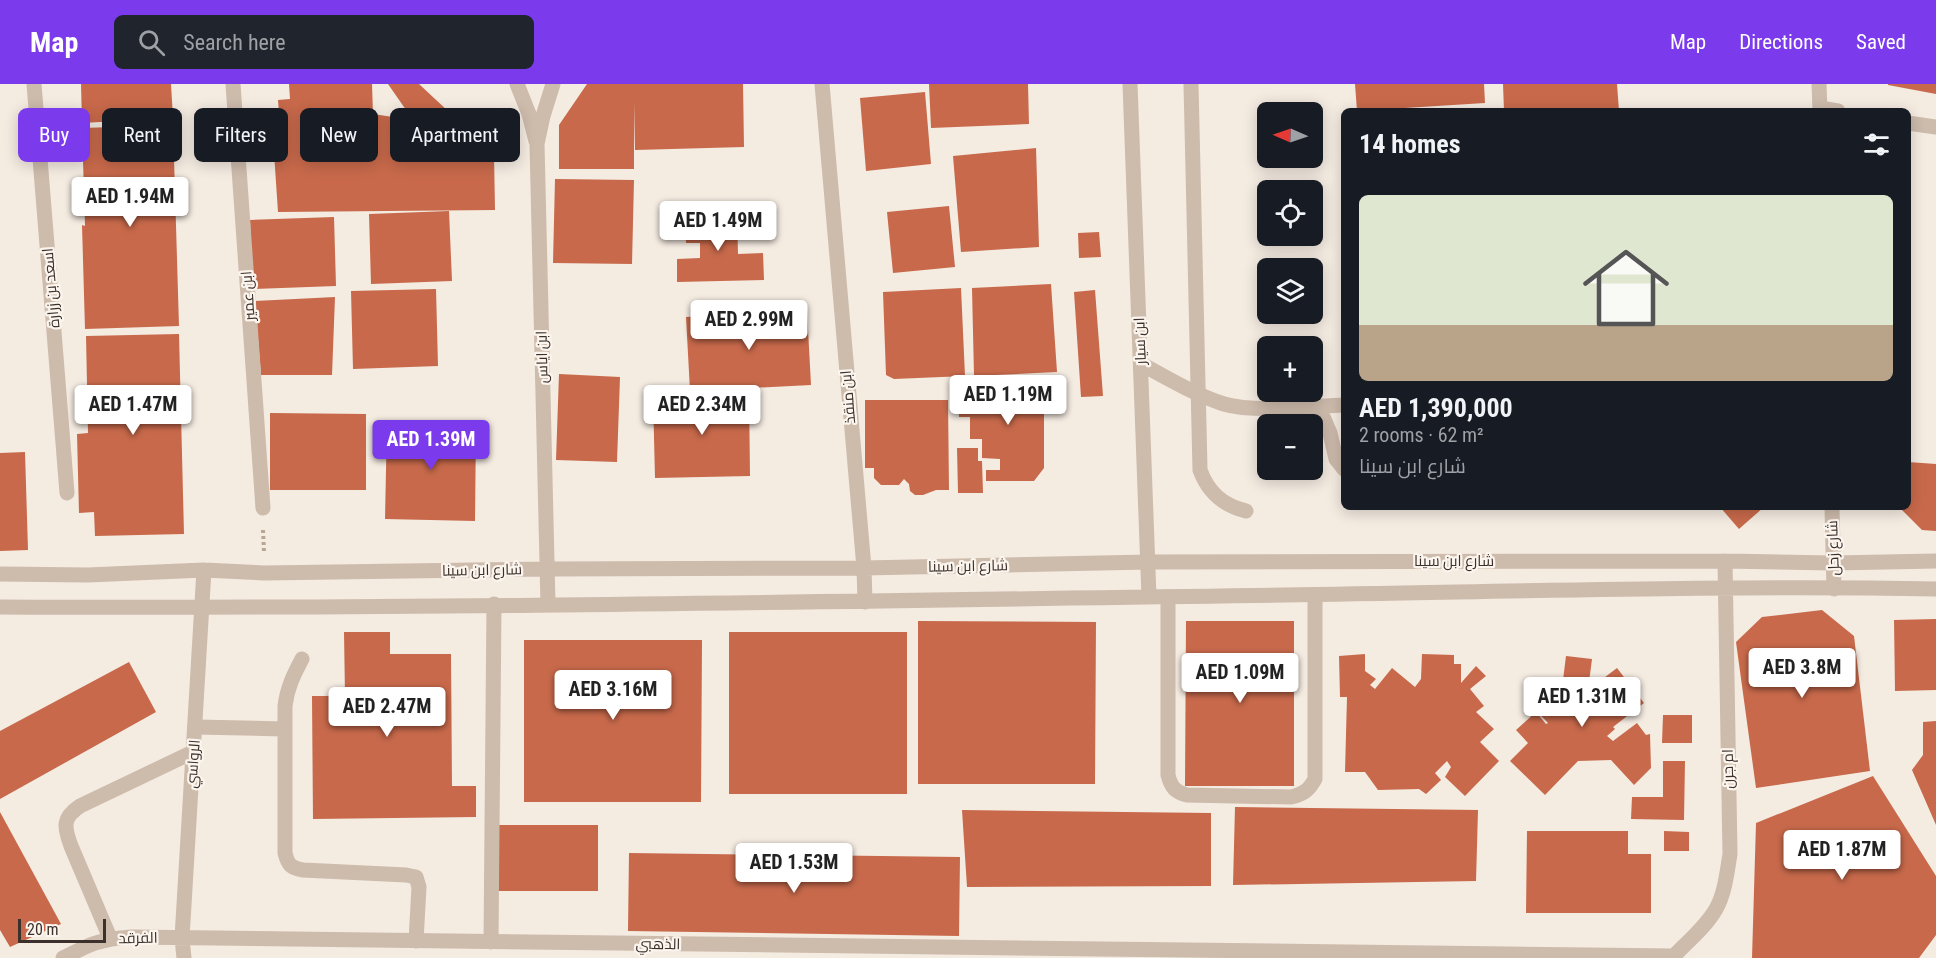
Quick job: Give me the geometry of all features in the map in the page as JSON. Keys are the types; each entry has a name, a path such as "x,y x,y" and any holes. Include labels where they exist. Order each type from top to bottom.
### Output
{"street":[{"name":"اسعد بن زرارة","path":"34,84 67,493"},
{"name":"ابن عمير","path":"233,84 263,508"},
{"name":"ابن اياس","path":"516,84 529,114 537,144 548,604"},
{"name":"ابن اياس","path":"537,144 553,84"},
{"name":"ابن منقذ","path":"822,84 866,602"},
{"name":"ابن سيار","path":"1130,84 1149,597"},
{"path":"1191,84 1199,395 1198,456 1204,481 1212,492 1233,508 1246,511"},
{"path":"1819,84 1820,108"},
{"path":"1911,123 1936,127"},
{"path":"1141,364 1199,395 1226,405 1253,408 1341,405"},
{"path":"1318,405 1330,433 1336,459 1341,465"},
{"name":"شارع زحل","path":"1832,510 1834,589"},
{"name":"شارع ابن سينا","path":"0,574 88,575 204,570 264,573 864,568 1148,562 1725,561 1833,563 1936,561"},
{"name":"ام جرن","path":"1673,957 1697,933 1716,909 1724,887 1730,854 1725,561"},
{"name":"الرواسي","path":"184,958 182,938 204,570"},
{"name":"شارع ابن سينا","path":"0,607 201,608 866,602 1725,588 1936,589"},
{"path":"1168,597 1168,776 1170,785 1178,793 1187,795 1291,797 1301,795 1310,788 1315,779 1315,595"},
{"path":"491,942 494,604"},
{"path":"302,659 286,695 285,853 288,864 292,868 303,870 406,875 416,878 419,888 416,941"},
{"path":"195,727 284,729"},
{"path":"110,938 71,846 66,832 66,821 72,811 80,806 193,752"},
{"name":"الفرقد","path":"63,958 92,942 110,938 182,938"},
{"name":"الذهبي","path":"182,938 1673,957"}],"path":[{"path":"263,508 264,573"}],"building":[{"path":"81,84 171,84 172,108 102,108 102,122 90,123 90,108 82,108"},
{"path":"289,84 372,84 373,108 300,108 300,162 378,162 378,115 390,117 390,162 494,162 495,210 278,212 275,162 288,162 288,108 279,108 278,100 290,99"},
{"path":"388,84 419,84 445,108 405,108"},
{"path":"587,84 743,84 744,147 635,150 634,102 634,169 559,169 559,125"},
{"path":"929,84 1028,84 1029,124 931,128"},
{"path":"1355,84 1484,84 1485,103 1405,108 1357,108"},
{"path":"1503,84 1617,84 1619,108 1504,108"},
{"path":"1936,84 1936,94 1888,85"},
{"path":"925,92 931,164 866,171 860,98"},
{"path":"102,127 102,162 174,162 179,326 85,329 83,162 90,162 90,128"},
{"path":"1036,148 1039,247 961,252 953,156"},
{"path":"555,179 634,180 632,264 553,263"},
{"path":"949,206 955,267 893,273 887,212"},
{"path":"449,211 452,281 371,284 369,214"},
{"path":"737,215 738,254 763,253 764,280 677,282 677,259 700,258 700,243 686,243 685,216"},
{"path":"334,217 336,286 253,289 250,220"},
{"path":"1099,232 1101,257 1079,258 1078,233"},
{"path":"1051,284 1057,372 974,376 972,288"},
{"path":"961,288 965,376 894,379 886,375 883,292"},
{"path":"436,289 438,366 353,369 351,291"},
{"path":"1095,290 1103,396 1081,397 1074,292"},
{"path":"335,297 332,375 261,375 255,301"},
{"path":"807,310 811,385 690,391 686,317"},
{"path":"179,334 184,534 95,536 94,512 79,513 77,434 88,433 86,336"},
{"path":"559,374 620,377 617,462 556,460"},
{"path":"1044,378 1044,468 1034,481 986,481 986,470 1000,470 1000,459 982,458 982,439 970,439 970,417 959,417 959,385"},
{"path":"749,395 750,476 655,478 653,397"},
{"path":"865,400 948,400 949,490 936,490 923,495 915,495 910,491 909,484 904,479 899,485 881,485 874,478 874,468 865,468"},
{"path":"270,413 366,414 366,490 270,490"},
{"path":"387,422 476,423 475,521 385,519"},
{"path":"957,448 978,448 978,461 982,461 983,493 958,493"},
{"path":"25,452 28,550 0,551 0,453"},
{"path":"1911,462 1936,464 1936,531 1922,530 1902,510 1911,510"},
{"path":"1723,510 1761,510 1739,529"},
{"path":"1822,610 1854,636 1870,771 1756,788 1736,642 1762,617"},
{"path":"1936,619 1936,690 1895,691 1894,620"},
{"path":"918,621 1096,622 1095,784 918,784"},
{"path":"1186,621 1294,621 1294,786 1185,786"},
{"path":"344,632 390,632 390,654 451,654 452,786 476,786 476,817 313,819 312,696 345,696"},
{"path":"729,632 907,632 907,794 729,794"},
{"path":"524,640 702,640 701,802 524,802"},
{"path":"1365,654 1365,671 1376,679 1370,685 1375,689 1392,668 1415,687 1421,679 1422,654 1454,655 1454,664 1461,664 1461,683 1476,666 1486,676 1470,689 1484,706 1476,712 1494,729 1480,742 1499,761 1465,796 1445,777 1451,767 1447,761 1435,773 1441,780 1426,794 1419,789 1378,790 1365,772 1345,772 1347,697 1340,697 1339,656"},
{"path":"1566,656 1592,659 1588,690 1617,668 1644,703 1613,727 1615,729 1607,736 1613,741 1637,723 1646,735 1650,734 1651,768 1634,785 1611,760 1578,761 1545,795 1510,761 1528,743 1516,730 1536,712 1546,724 1548,723 1528,702 1549,682 1554,687 1563,680"},
{"path":"129,662 156,712 0,799 0,731"},
{"path":"1663,715 1692,715 1692,743 1662,743"},
{"path":"1936,721 1936,825 1912,770 1923,755 1923,722"},
{"path":"1663,761 1685,761 1684,820 1631,819 1632,797 1663,797"},
{"path":"1873,776 1936,876 1936,935 1919,958 1752,958 1756,823"},
{"path":"1235,807 1478,810 1476,881 1233,885"},
{"path":"962,810 1211,813 1211,886 967,887"},
{"path":"0,812 61,924 10,947 0,930"},
{"path":"498,825 598,825 598,891 498,891"},
{"path":"1527,831 1628,831 1628,854 1651,854 1651,913 1526,913"},
{"path":"1664,831 1689,832 1689,851 1664,851"},
{"path":"629,853 960,857 959,936 628,931"}]}
